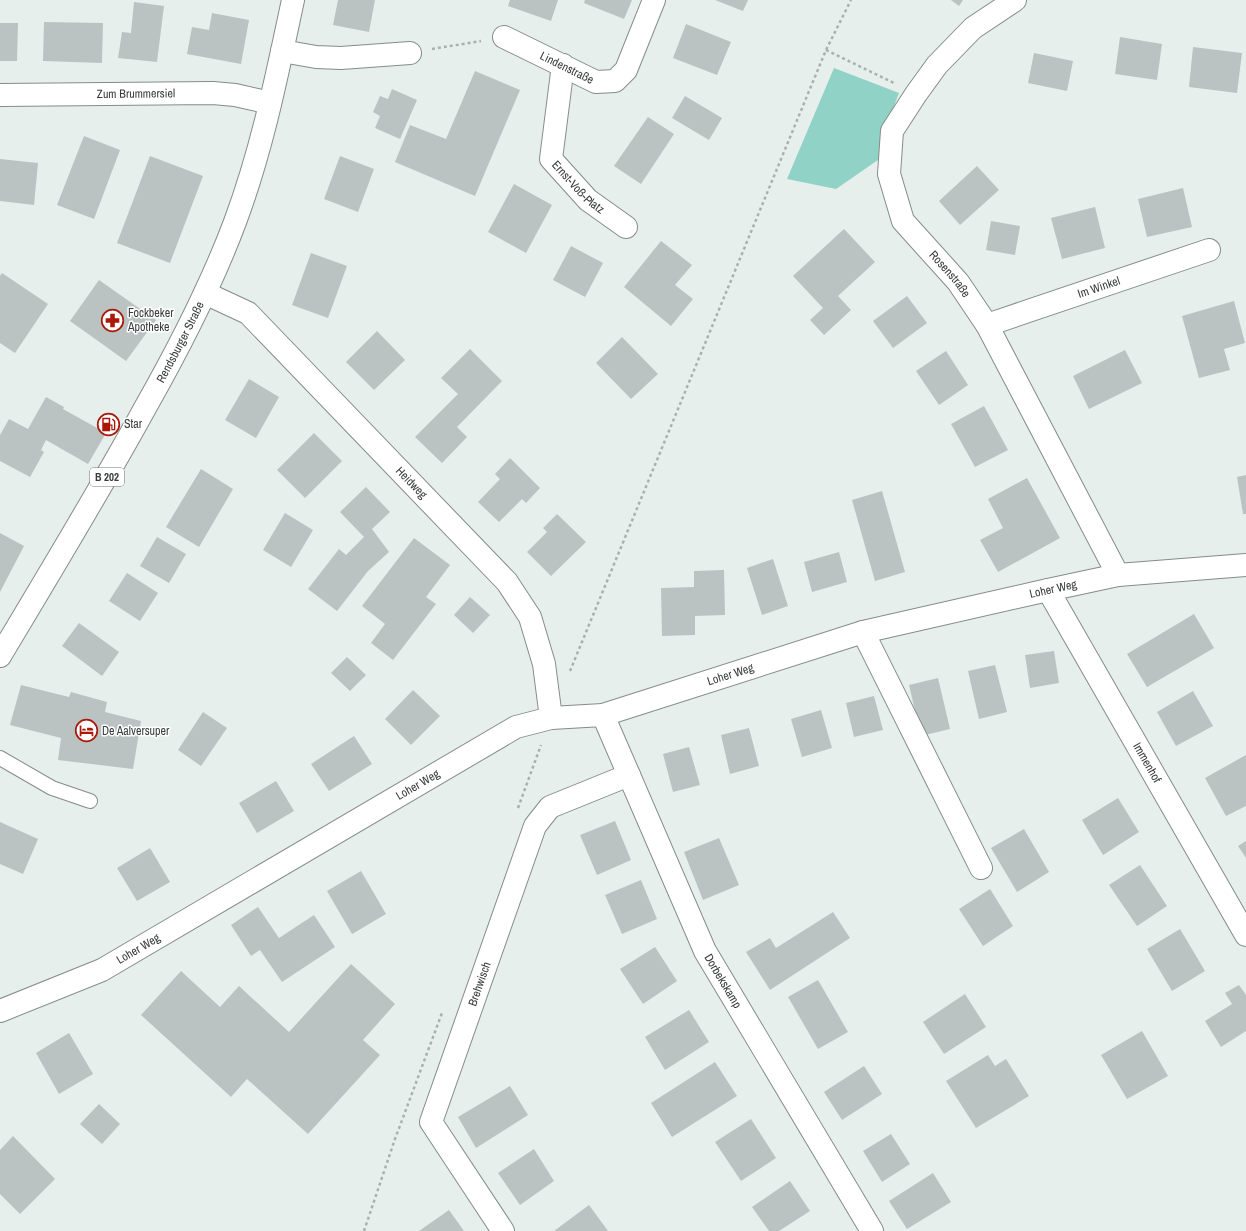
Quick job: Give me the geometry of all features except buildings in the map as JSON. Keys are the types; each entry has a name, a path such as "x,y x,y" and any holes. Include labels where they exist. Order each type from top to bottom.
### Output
{"street":[{"name":"Rendsburger Straße","path":"0,656 110,472 178,348 205,293 235,222 257,157 293,0"},
{"name":"Lindenstraße","path":"504,37 596,82 615,81 626,70 654,0"},
{"name":"Rosenstraße","path":"1015,0 973,28 937,66 916,94 892,130 889,174 903,221 958,282 987,325 1118,575"},
{"path":"282,51 322,58 410,53"},
{"name":"Ernst-Voß-Platz","path":"563,65 551,159 588,200 626,226"},
{"name":"Zum Brummersiel","path":"0,95 213,93 235,95 270,103"},
{"name":"Im Winkel","path":"987,325 1209,250"},
{"name":"Heidweg","path":"205,293 248,313 507,582 530,617 544,664 551,718"},
{"name":"Loher Weg","path":"0,1011 102,970 516,727 551,718 603,715 863,632 1048,590 1118,575 1246,565"},
{"name":"Immenhof","path":"1048,590 1246,935"},
{"path":"863,632 981,868"},
{"name":"Dorbekskamp","path":"603,715 705,950 872,1231"},
{"name":"Brehwisch","path":"503,1231 431,1122 535,826 550,807 628,775"}],"lane":[{"path":"0,758 52,788 90,801"}],"path":[{"path":"569,674 826,50 851,0"},
{"path":"410,53 504,37"},
{"path":"826,50 916,94"},
{"path":"515,814 551,718"},
{"path":"364,1231 395,1139 444,1006"}],"green space":[{"path":"834,68 899,93 885,130 878,160 836,189 787,179"}],"place":[{"name":"Fockbeker Apotheke","path":"113,320"},
{"name":"Star","path":"108,424"},
{"name":"De Aalversuper","path":"87,731"}]}
